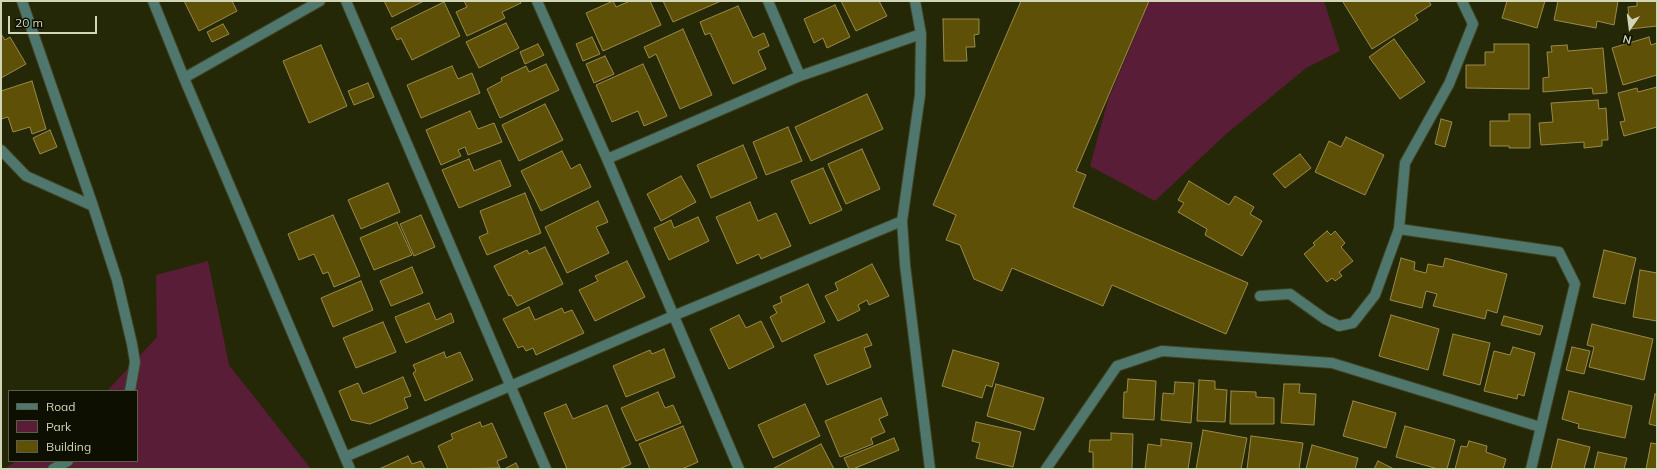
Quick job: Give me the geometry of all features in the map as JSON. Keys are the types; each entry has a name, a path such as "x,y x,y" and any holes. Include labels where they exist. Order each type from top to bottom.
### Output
{"street":[{"path":"22,1 117,280 135,362 130,390"},
{"path":"153,1 184,78 350,469"},
{"path":"184,78 320,1"},
{"path":"346,1 546,469"},
{"path":"537,1 607,159 739,469"},
{"path":"768,1 800,76"},
{"path":"915,1 921,34 920,95 902,222 905,265 930,469"},
{"path":"1260,296 1290,294 1325,320 1340,326 1353,323 1375,295 1399,228 1405,163 1449,84 1473,24 1462,1"},
{"path":"607,159 800,76 921,34"},
{"path":"1,150 26,176 93,206"},
{"path":"345,457 673,316 902,222"},
{"path":"1399,228 1559,252 1575,284 1531,469"},
{"path":"1046,469 1117,366 1162,351 1332,363 1540,427"},
{"path":"53,469 66,462"}],"green space":[{"path":"1146,1 1324,1 1340,51 1306,68 1225,135 1155,201 1090,166 1108,100 1142,19"},
{"path":"208,261 229,365 311,469 4,469 15,462 138,462 138,390 108,390 157,337 156,275"}],"building":[{"path":"184,1 232,1 237,11 199,31"},
{"path":"384,1 424,1 392,17"},
{"path":"464,1 520,1 521,3 502,12 505,18 467,36 456,12 467,7"},
{"path":"613,1 616,7 630,1 650,1 661,25 603,51 586,13"},
{"path":"663,1 721,1 673,22"},
{"path":"841,1 879,1 887,16 856,31"},
{"path":"1021,1 1149,1 1076,171 1086,175 1073,207 1248,283 1226,334 1112,285 1103,306 1012,268 1002,291 974,279 960,245 946,240 956,215 933,205"},
{"path":"1429,1 1431,5 1415,15 1418,20 1372,49 1343,2"},
{"path":"1507,1 1545,1 1537,28 1502,18"},
{"path":"1558,1 1618,1 1614,25 1597,21 1596,28 1554,20"},
{"path":"1637,1 1657,1 1657,26 1630,29 1628,7 1637,6"},
{"path":"444,2 460,36 412,60 401,38 397,40 391,28"},
{"path":"835,5 850,37 827,48 823,38 814,43 804,19"},
{"path":"738,6 753,38 764,33 769,46 758,51 766,69 733,84 710,33 705,35 700,22"},
{"path":"943,19 979,19 979,34 974,35 975,47 966,47 967,61 944,61"},
{"path":"506,23 519,48 479,68 466,42"},
{"path":"223,24 229,34 212,42 207,32"},
{"path":"683,29 712,95 680,109 656,54 649,58 644,47"},
{"path":"1,34 5,40 10,37 26,64 1,78"},
{"path":"592,37 600,54 583,61 576,44"},
{"path":"1649,37 1651,45 1657,43 1657,75 1623,85 1612,48"},
{"path":"1394,39 1425,82 1400,99 1369,57"},
{"path":"538,44 544,55 525,64 520,52"},
{"path":"1494,44 1529,44 1529,89 1466,88 1466,65 1485,65 1485,52 1494,52"},
{"path":"321,45 347,106 309,123 283,61"},
{"path":"1567,45 1568,51 1603,48 1607,93 1593,94 1592,88 1543,92 1543,78 1549,77 1547,52 1552,52 1551,46"},
{"path":"605,56 614,74 594,83 586,64"},
{"path":"546,64 559,90 500,118 487,89 502,81 501,78 526,66 529,72"},
{"path":"643,64 667,116 644,126 638,111 612,122 596,85"},
{"path":"452,66 458,79 472,73 480,93 421,118 407,85"},
{"path":"32,81 46,129 32,134 30,127 13,132 8,117 1,119 1,91"},
{"path":"368,83 374,97 354,105 348,91"},
{"path":"1657,87 1657,127 1624,136 1620,122 1625,121 1618,93 1637,88 1638,92"},
{"path":"867,94 883,129 811,161 795,127"},
{"path":"1598,100 1599,109 1606,108 1608,140 1602,140 1602,146 1584,148 1584,142 1541,145 1539,123 1553,122 1551,103"},
{"path":"545,104 563,140 519,161 502,125"},
{"path":"470,111 478,129 494,123 502,142 468,155 465,147 458,150 461,156 441,165 426,130"},
{"path":"1509,114 1530,114 1530,148 1490,146 1490,121 1509,121"},
{"path":"1441,119 1452,122 1445,147 1435,144"},
{"path":"788,127 802,161 766,175 753,142"},
{"path":"50,130 57,147 40,154 33,138"},
{"path":"1346,137 1384,155 1365,195 1315,172 1329,141 1341,147"},
{"path":"743,145 757,178 711,198 697,165"},
{"path":"862,149 880,189 846,204 828,164"},
{"path":"562,151 571,169 580,164 591,187 541,211 521,171"},
{"path":"1300,154 1311,168 1285,188 1273,174"},
{"path":"469,159 474,171 500,160 511,186 459,208 442,170"},
{"path":"823,168 842,210 810,224 791,181"},
{"path":"681,176 696,202 661,221 647,194"},
{"path":"1189,181 1229,205 1235,196 1254,207 1250,214 1262,221 1242,256 1205,235 1207,229 1178,212 1184,203 1178,200"},
{"path":"388,183 400,212 361,229 348,200"},
{"path":"525,193 541,233 487,255 479,237 488,233 480,211"},
{"path":"598,201 608,222 596,227 609,253 567,273 545,227"},
{"path":"750,202 758,221 776,213 791,246 761,259 759,254 737,264 716,217"},
{"path":"333,215 360,276 334,287 328,272 323,274 314,254 299,260 288,234"},
{"path":"421,215 435,247 414,256 400,224"},
{"path":"698,217 709,241 669,260 654,228 671,220 674,228"},
{"path":"397,222 412,255 374,270 360,238"},
{"path":"1327,231 1331,235 1335,231 1345,243 1341,247 1353,261 1339,272 1342,276 1335,281 1332,278 1327,282 1304,254 1315,245 1313,243"},
{"path":"545,247 563,284 517,306 511,295 509,296 494,266 527,250 529,254"},
{"path":"1604,250 1636,258 1625,304 1593,297"},
{"path":"1401,258 1415,262 1414,270 1426,273 1428,264 1443,267 1445,258 1507,274 1497,313 1487,310 1485,319 1433,306 1437,294 1426,291 1422,308 1390,300"},
{"path":"627,261 645,297 595,321 579,290 598,281 595,276"},
{"path":"872,264 889,296 869,305 867,300 858,305 860,310 838,321 825,296 838,290 835,283"},
{"path":"412,267 423,293 391,306 380,281"},
{"path":"1640,270 1657,273 1657,321 1633,317"},
{"path":"361,281 373,310 333,327 321,298"},
{"path":"808,284 825,322 782,342 770,317 777,313 773,306 782,302 780,297"},
{"path":"429,303 436,320 451,313 454,322 406,343 395,317"},
{"path":"529,307 535,320 562,308 564,313 572,310 584,333 536,355 533,348 526,351 523,346 518,348 503,319"},
{"path":"739,315 746,328 761,321 774,347 729,369 710,329"},
{"path":"1391,315 1439,329 1428,370 1379,356"},
{"path":"1504,316 1543,326 1540,335 1501,325"},
{"path":"383,322 396,352 356,368 343,338"},
{"path":"1592,324 1653,339 1644,380 1589,367 1594,347 1587,345"},
{"path":"867,334 872,345 864,348 871,367 827,385 814,355"},
{"path":"1453,334 1490,343 1480,385 1443,375"},
{"path":"1513,347 1535,353 1524,396 1518,394 1517,399 1484,391 1494,351 1510,355"},
{"path":"1572,347 1590,351 1584,374 1566,370"},
{"path":"664,349 675,377 626,397 613,366 650,350 652,354"},
{"path":"953,350 999,363 992,387 986,385 982,398 942,386"},
{"path":"444,352 446,358 460,352 473,380 425,401 413,373 416,371 413,365"},
{"path":"403,377 411,396 404,398 408,408 370,424 351,420 339,391 358,383 363,394"},
{"path":"1128,379 1156,381 1154,420 1123,418 1124,392 1127,392"},
{"path":"1199,380 1215,381 1215,389 1227,390 1225,422 1197,421"},
{"path":"1175,382 1194,383 1191,423 1161,420 1163,393 1174,394"},
{"path":"996,384 1044,398 1034,430 987,416"},
{"path":"1284,384 1300,384 1299,393 1316,394 1314,425 1281,423"},
{"path":"1231,391 1256,392 1256,397 1274,398 1274,424 1230,424"},
{"path":"1569,391 1632,406 1625,438 1578,428 1579,424 1562,419"},
{"path":"658,392 665,408 673,405 681,423 636,441 621,408"},
{"path":"1655,394 1657,394 1657,426 1649,424"},
{"path":"881,398 888,415 879,419 885,432 871,438 873,444 840,457 825,421"},
{"path":"1353,401 1396,413 1386,448 1343,436"},
{"path":"566,404 573,419 607,405 631,464 619,469 567,469 544,413"},
{"path":"805,404 820,436 773,458 758,425"},
{"path":"480,422 482,427 492,423 507,457 497,461 500,468 448,469 438,446 453,439 451,434"},
{"path":"976,422 1021,432 1013,467 976,458 980,443 972,441"},
{"path":"683,426 698,462 682,469 650,469 639,444"},
{"path":"1405,426 1455,440 1447,469 1438,469 1396,457"},
{"path":"1203,430 1247,438 1241,469 1196,469"},
{"path":"1111,433 1133,434 1132,469 1093,469 1093,452 1089,452 1090,440 1111,440"},
{"path":"1251,436 1303,443 1299,469 1247,469"},
{"path":"894,438 899,450 853,469 849,469 844,458"},
{"path":"1161,439 1192,443 1188,469 1145,469 1148,444 1161,446"},
{"path":"1558,439 1590,447 1584,469 1551,469"},
{"path":"1469,441 1487,446 1486,452 1506,459 1503,469 1455,469 1461,446 1467,447"},
{"path":"1651,443 1657,444 1657,469 1646,469"},
{"path":"821,444 834,469 774,468"},
{"path":"1312,445 1358,458 1355,469 1306,469"},
{"path":"1598,452 1627,458 1624,469 1594,469"},
{"path":"408,456 412,464 421,461 425,469 379,469"},
{"path":"1378,461 1394,469 1374,469"},
{"path":"516,463 519,469 504,469"}]}
